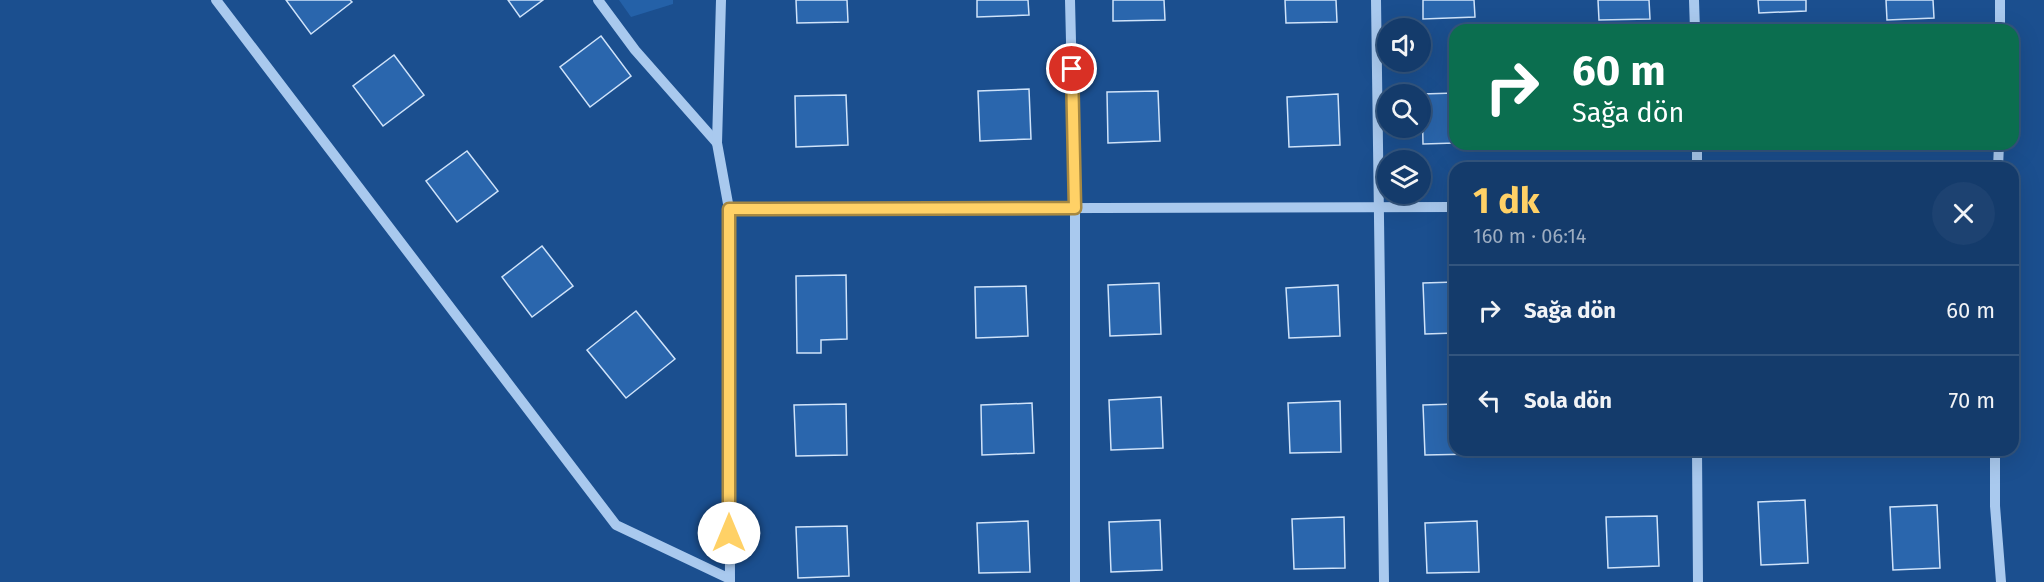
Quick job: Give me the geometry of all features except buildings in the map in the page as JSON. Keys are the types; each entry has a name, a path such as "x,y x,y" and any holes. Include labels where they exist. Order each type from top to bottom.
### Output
{"street":[{"path":"216,0 616,525 730,581 729,209 717,143 721,0"},
{"path":"598,0 635,50 717,143"},
{"path":"1070,0 1075,208 1075,582"},
{"path":"1376,0 1384,582"},
{"path":"1694,0 1695,24"},
{"path":"2000,0 2000,24"},
{"path":"729,209 1449,207"},
{"path":"1697,456 1698,582"},
{"path":"1995,456 1995,506 2001,582"}],"shaded area":[{"path":"619,0 673,0 673,4 631,17"}],"route":[{"path":"729,533 729,209 1075,208 1072,69"}]}
